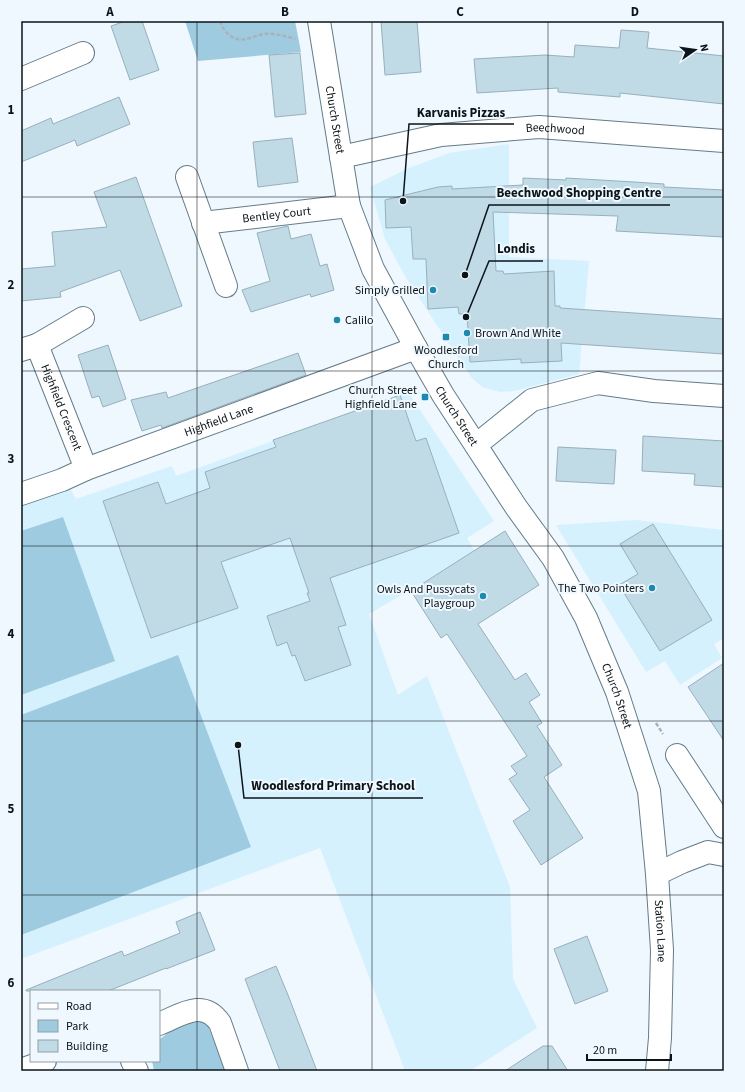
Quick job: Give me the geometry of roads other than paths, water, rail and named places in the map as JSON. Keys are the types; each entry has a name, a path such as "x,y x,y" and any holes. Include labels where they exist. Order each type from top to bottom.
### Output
{"street":[{"name":"Church Street","path":"319,21 350,206 374,269 443,395 516,507 553,558 586,618 617,692 649,791"},
{"path":"21,79 83,53"},
{"name":"Beechwood","path":"341,156 441,135 539,127 724,141"},
{"path":"187,177 226,286"},
{"name":"Bentley Court","path":"203,223 350,206"},
{"name":"Highfield Crescent","path":"83,318 29,348 86,469"},
{"name":"Highfield Lane","path":"21,494 416,348"},
{"path":"476,445 532,400 598,382 654,391 724,396"},
{"path":"677,755 724,827"},
{"name":"Station Lane","path":"649,791 657,874 662,950 660,1038 657,1071"},
{"path":"657,874 708,852 724,855"},
{"path":"160,1024 194,1010 202,1009 209,1011 220,1023 237,1071"},
{"path":"21,1070 42,1062"},
{"path":"132,1062 137,1071"}],"place":[{"name":"Karvanis Pizzas","path":"403,201"},
{"name":"Beechwood Shopping Centre","path":"465,275"},
{"name":"Simply Grilled","path":"433,290"},
{"name":"Londis","path":"466,317"},
{"name":"Calilo","path":"337,320"},
{"name":"Brown And White","path":"467,333"},
{"name":"Woodlesford Church","path":"446,337"},
{"name":"Church Street Highfield Lane","path":"425,397"},
{"name":"The Two Pointers","path":"652,588"},
{"name":"Owls And Pussycats Playgroup","path":"483,596"},
{"name":"Woodlesford Primary School","path":"238,745"}]}
